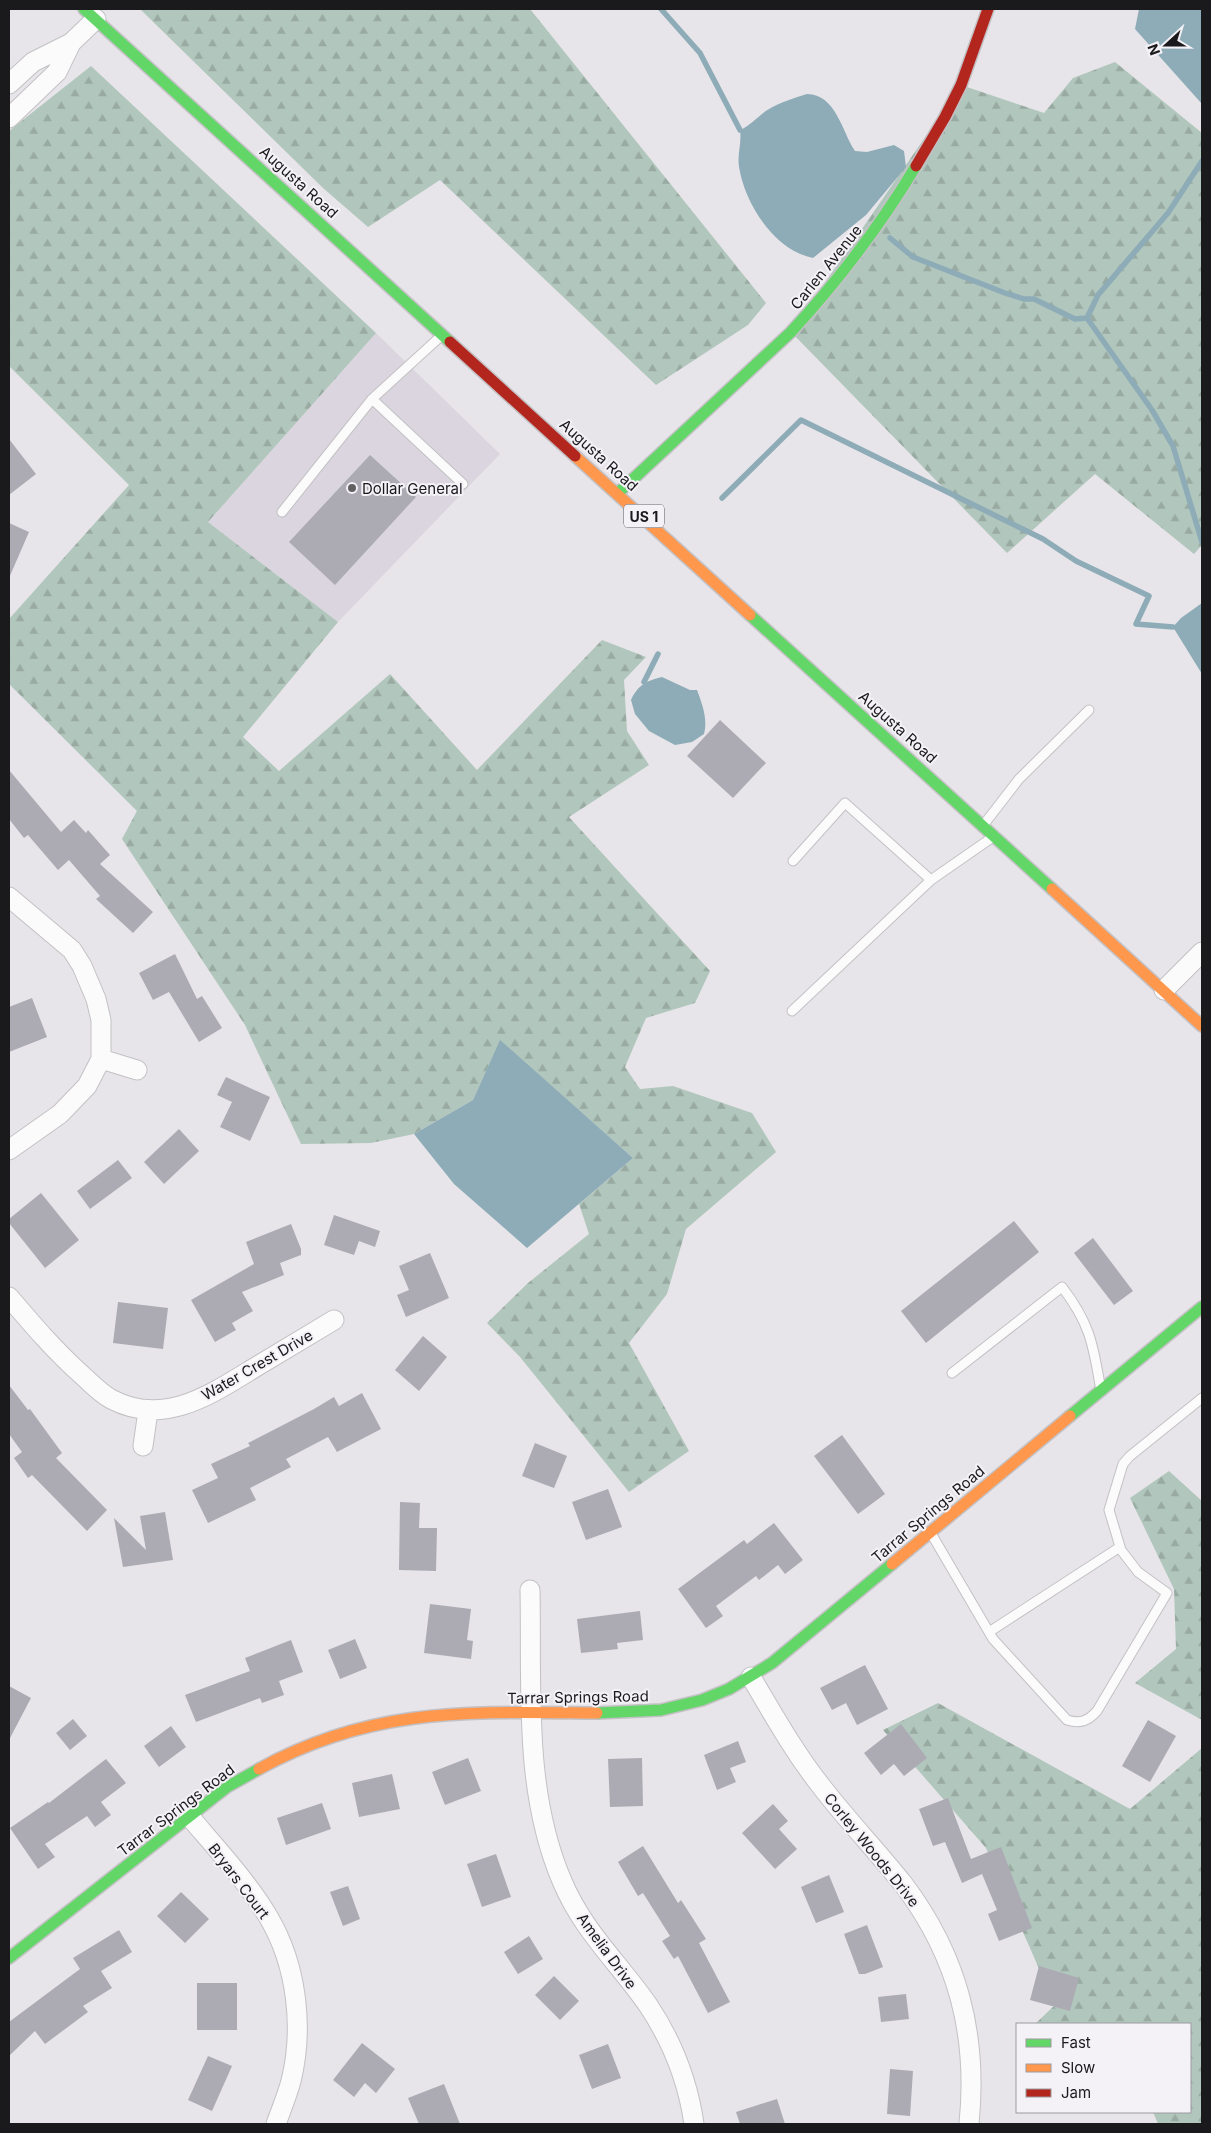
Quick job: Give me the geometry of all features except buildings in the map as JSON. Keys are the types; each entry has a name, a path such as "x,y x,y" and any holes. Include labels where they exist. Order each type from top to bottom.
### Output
{"street":[{"name":"Carlen Avenue","path":"618,493 791,332 815,306 870,238 890,209 957,93 988,9"},
{"name":"Augusta Road","path":"90,14 1202,1026"},
{"path":"9,118 57,72 71,43 90,14"},
{"path":"9,84 33,62 71,43"},
{"path":"9,897 72,950 90,982 101,1020 101,1059 87,1086 60,1114 9,1150"},
{"path":"1164,990 1202,952"},
{"path":"101,1059 137,1070"},
{"name":"Water Crest Drive","path":"9,1297 61,1356 97,1388 110,1398 127,1406 148,1410 167,1409 193,1402 218,1390 334,1320"},
{"name":"Tarrar Springs Road","path":"9,1958 227,1787 259,1767 291,1751 326,1737 397,1719 532,1712 628,1713 665,1709 701,1700 751,1677 772,1663 1202,1308"},
{"path":"143,1446 148,1410"},
{"name":"Amelia Drive","path":"530,1590 534,1775 540,1812 549,1848 562,1882 579,1915 600,1946 657,2019 681,2069 691,2104 694,2124"},
{"name":"Corley Woods Drive","path":"751,1677 800,1758 822,1788 904,1885 925,1916 943,1948 957,1982 966,2018 971,2054 973,2092 970,2124"},
{"name":"Bryars Court","path":"189,1816 249,1889 270,1920 284,1953 294,1988 297,2043 291,2080 276,2124"}],"lane":[{"path":"282,512 372,399 443,334"},
{"path":"372,399 462,484"},
{"path":"983,825 1019,779 1089,710"},
{"path":"793,861 846,803 931,880"},
{"path":"792,1011 931,880 994,836"},
{"path":"952,1372 1062,1287 1077,1306 1087,1324 1093,1343 1101,1391"},
{"path":"930,1532 989,1632 1010,1659 1067,1720 1078,1723 1090,1719 1167,1593 1138,1572 1120,1547 1109,1510 1123,1464 1130,1456 1202,1398"},
{"path":"989,1632 1120,1547"}],"shaded area":[{"name":"Dollar General","path":"376,333 500,454 338,622 208,522"}],"green space":[{"path":"140,9 530,9 766,303 748,325 656,385 440,180 368,227 323,188"},
{"path":"1115,62 1202,133 1202,545 1194,554 1095,474 1007,553 791,332 961,85 1044,113 1073,78"},
{"path":"91,66 376,333 208,522 338,622 243,737 279,771 390,674 477,770 602,640 646,657 624,680 627,731 649,765 569,817 710,971 695,1003 646,1018 625,1067 640,1089 673,1086 752,1113 776,1152 686,1229 667,1294 629,1343 689,1451 629,1492 520,1357 487,1323 528,1283 589,1234 579,1204 633,1158 500,1041 473,1100 414,1134 371,1143 301,1144 245,1025 122,839 137,811 9,684 9,619 129,485 9,366 9,131"},
{"path":"1169,1471 1202,1501 1202,1720 1135,1683 1176,1649 1174,1589 1130,1498"},
{"path":"938,1703 1130,1809 1202,1748 1202,2124 1158,2124 1153,2113 1191,2113 1191,2023 1036,2023 1055,2005 986,1848 883,1730"}],"water":[{"path":"1139,9 1202,9 1202,104 1135,29"},
{"path":"807,94 825,100 832,107 855,151 867,152 894,145 904,151 906,167 866,215 813,258 786,246 764,223 748,196 739,167 740,130 765,111 788,100"},
{"path":"1202,603 1202,674 1173,627 1181,618"},
{"path":"662,677 690,690 697,690 704,711 705,728 704,734 692,742 675,745 649,731 635,714 631,700 637,691 647,682"},
{"path":"500,1040 633,1158 527,1248 454,1184 414,1134 473,1100"}],"waterway":[{"path":"661,9 700,53 740,130"},
{"path":"1087,318 1098,295 1168,213 1202,161"},
{"path":"890,238 913,257 1005,293 1024,299 1034,299 1075,319 1087,318"},
{"path":"1087,318 1152,410 1173,446 1202,542"},
{"path":"722,498 801,420 1043,539 1076,561 1149,596 1136,624 1173,627"},
{"path":"644,682 658,654"}],"traffic: fast":[{"path":"84,9 450,342"},
{"path":"618,493 791,332 858,252 916,166"},
{"path":"750,615 1052,889"},
{"path":"1070,1416 1202,1307"},
{"path":"597,1713 661,1710 702,1700 729,1689 772,1663 892,1564"},
{"path":"9,1958 227,1787 259,1769"}],"traffic: slow":[{"path":"575,456 750,615"},
{"path":"1052,889 1202,1026"},
{"path":"892,1564 1070,1416"},
{"path":"259,1769 301,1748 383,1723 424,1717 507,1712 597,1713"}],"traffic: jam":[{"path":"916,166 945,117 961,85 988,9"},
{"path":"450,342 575,456"}],"place":[{"name":"Dollar General","path":"352,488"}]}
